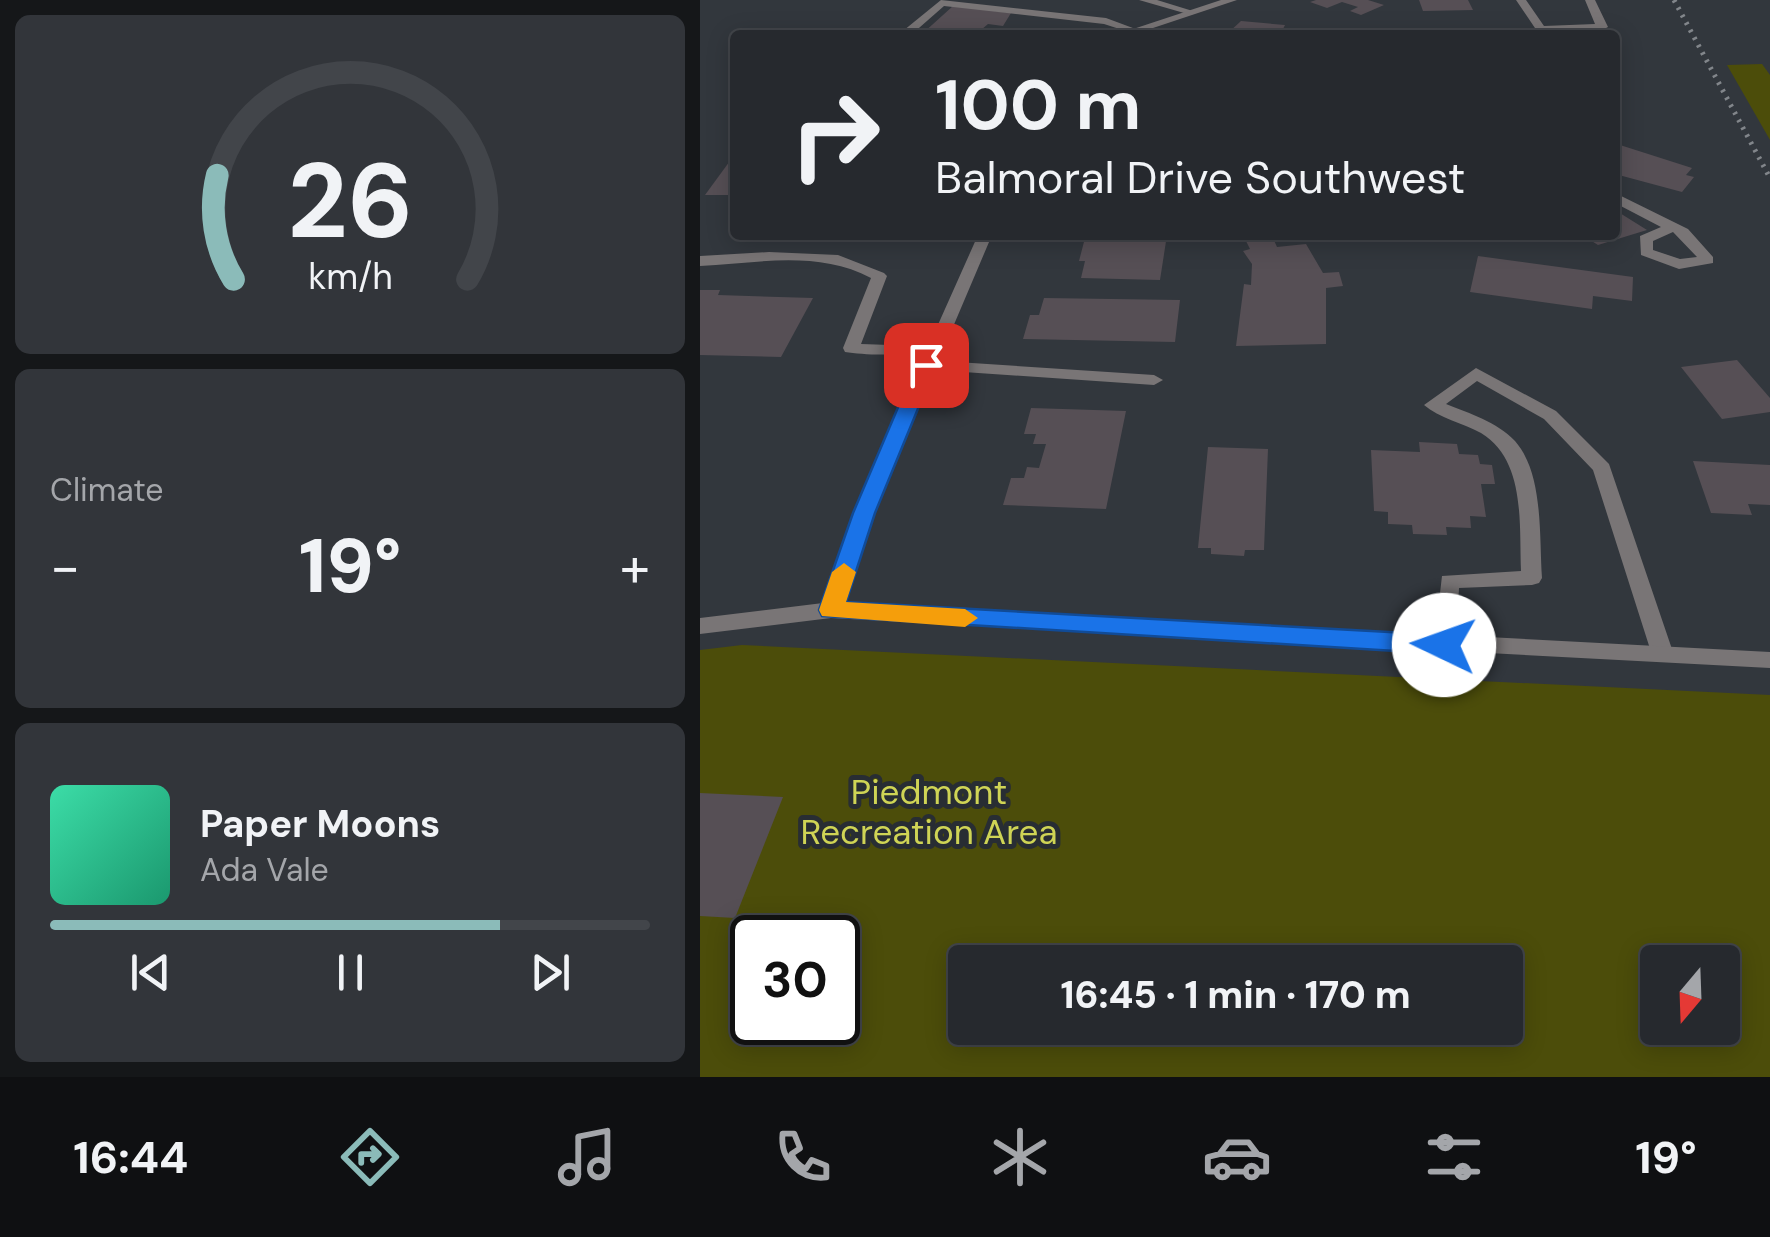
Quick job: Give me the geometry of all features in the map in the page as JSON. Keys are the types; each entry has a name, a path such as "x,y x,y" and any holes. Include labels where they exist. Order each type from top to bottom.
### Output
{"street":[{"path":"1144,0 1192,12"},
{"path":"910,30 942,3 1106,20 1135,30 1232,0"},
{"path":"1521,0 1540,29 1602,27 1590,0"},
{"path":"1620,200 1673,227"},
{"path":"831,610 864,513 983,240"},
{"path":"700,261 818,255 863,265 879,276 851,348 890,350 936,343"},
{"path":"926,365 1154,380"},
{"path":"1444,645 1449,581 1532,578 1526,506 1514,452 1478,424 1433,406 1476,373 1550,415 1602,468 1663,655"},
{"path":"700,626 831,610 1770,660"}],"green space":[{"path":"1762,64 1770,75 1770,140 1727,65"},
{"name":"Piedmont Recreation Area","path":"742,645 1770,695 1770,1077 700,1077 700,650"}],"building":[{"path":"1368,0 1384,5 1361,15 1350,11 1358,7 1342,2 1327,8 1310,2"},
{"path":"1419,0 1468,0 1473,10 1423,11"},
{"path":"953,6 1011,13 1003,26 926,30"},
{"path":"1241,21 1285,25 1282,30 1231,30"},
{"path":"1620,145 1692,168 1686,175 1694,177 1682,192 1620,175"},
{"path":"730,161 730,195 705,195"},
{"path":"1620,213 1647,230 1620,238"},
{"path":"1084,240 1166,240 1160,280 1081,278 1085,261 1079,261"},
{"path":"1274,240 1277,247 1306,244 1323,273 1339,272 1343,286 1326,288 1326,344 1236,346 1244,284 1251,285 1252,264 1243,251 1250,249 1246,241"},
{"path":"1478,256 1633,277 1632,301 1593,296 1592,309 1470,292"},
{"path":"700,290 720,290 718,295 813,298 781,357 700,355"},
{"path":"1044,298 1180,300 1175,342 1023,339 1030,315 1039,315"},
{"path":"1737,360 1770,398 1770,412 1722,419 1681,367"},
{"path":"1031,408 1126,411 1106,509 1003,505 1011,478 1024,478 1027,467 1039,468 1046,444 1033,444 1036,434 1024,434"},
{"path":"1419,442 1457,444 1459,454 1478,455 1480,464 1492,465 1495,484 1481,484 1486,517 1470,516 1471,528 1446,527 1447,535 1413,534 1412,525 1388,524 1388,512 1374,511 1371,450 1420,452"},
{"path":"1208,447 1268,449 1264,550 1245,550 1244,556 1211,554 1211,548 1198,548"},
{"path":"1693,461 1770,465 1770,505 1748,504 1752,515 1711,513"},
{"path":"700,793 783,797 736,915 700,916"}],"railway":[{"path":"1674,0 1770,178"}],"slow traffic":[{"path":"844,572 831,610 965,618"}],"route":[{"path":"926,365 864,513 831,610 1444,645"}]}
